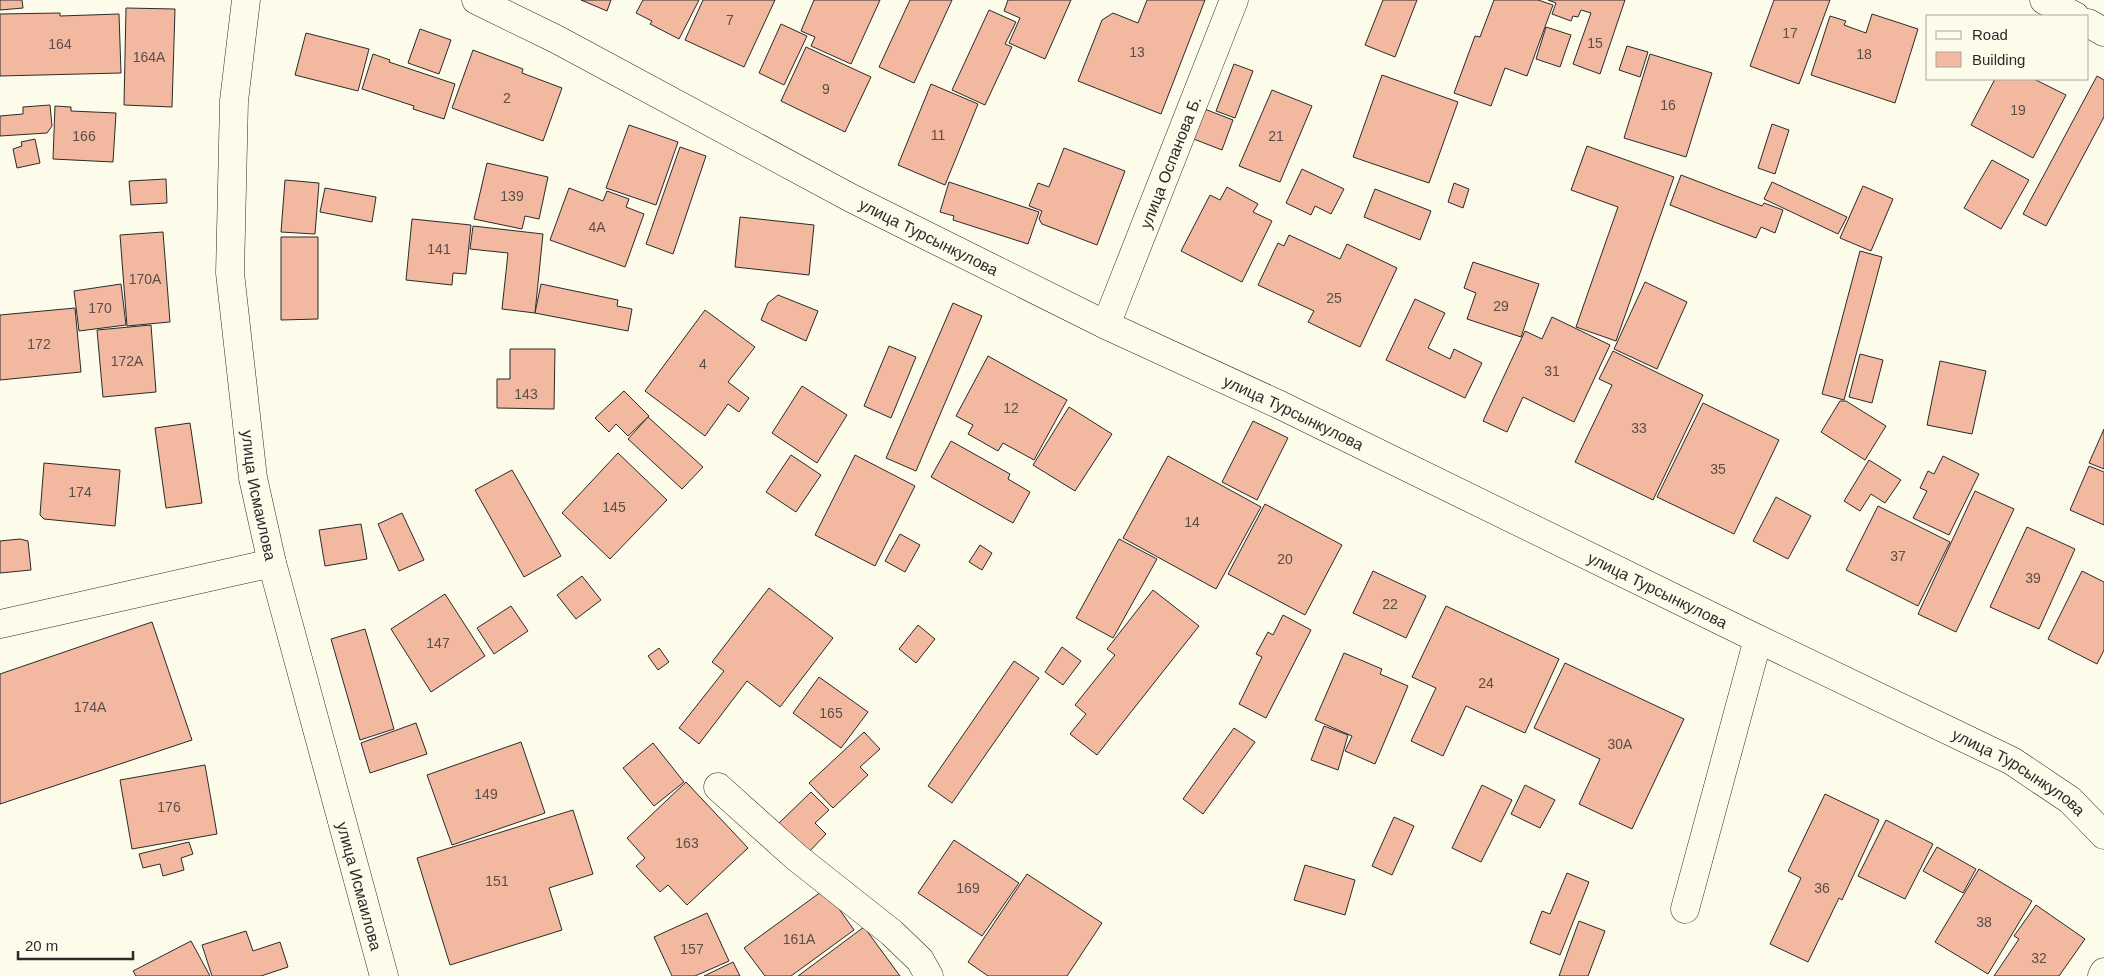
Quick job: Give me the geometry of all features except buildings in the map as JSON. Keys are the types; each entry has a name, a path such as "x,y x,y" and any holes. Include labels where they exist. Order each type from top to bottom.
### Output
{"street":[{"name":"улица Исмаилова","path":"246,0 234,101 230,273 253,478 272,563 384,976"},
{"name":"улица Турсынкулова","path":"476,0 556,39 851,198 1106,325 1289,409 2012,761 2070,800 2104,835"},
{"name":"улица Оспанова Б.","path":"1106,325 1234,0"},
{"path":"2044,0 2073,15"},
{"path":"2089,24 2104,32"},
{"path":"0,624 272,563"},
{"path":"1685,909 1758,639"},
{"path":"718,787 796,858 892,933 920,960 929,976"},
{"path":"2102,976 2104,972"}]}
